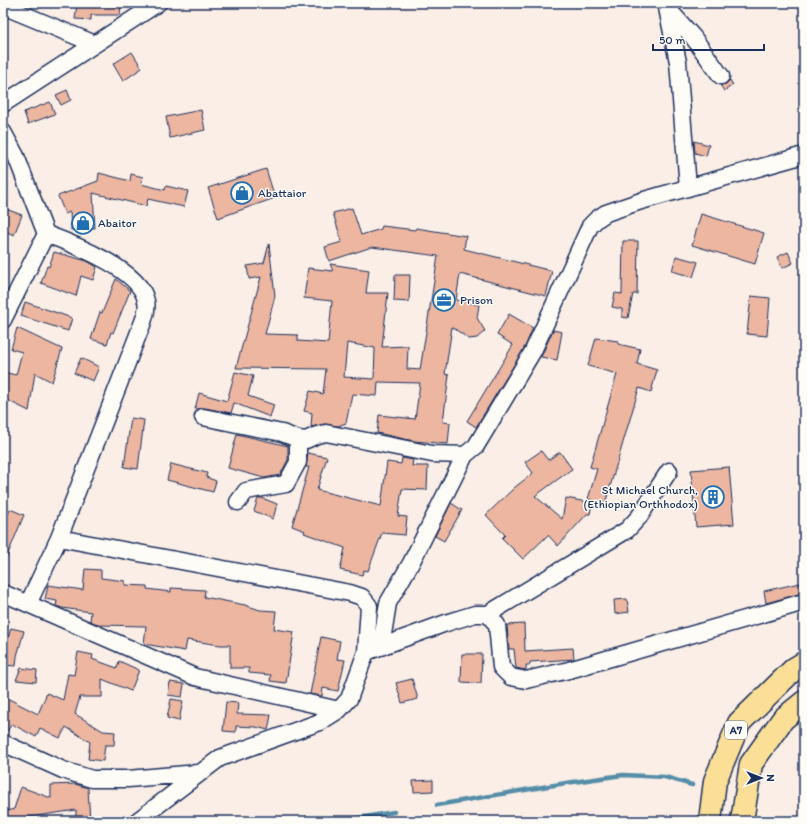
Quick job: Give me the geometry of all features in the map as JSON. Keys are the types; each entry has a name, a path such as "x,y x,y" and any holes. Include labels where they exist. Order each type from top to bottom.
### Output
{"highway":[{"name":"A7","path":"710,821 715,781 739,723 794,669 804,663"},
{"name":"A7","path":"742,821 751,764 783,719 804,702"}],"street":[{"path":"3,104 158,3"},
{"path":"664,5 693,37 721,76"},
{"path":"664,5 678,62 688,188"},
{"path":"3,6 96,44"},
{"path":"3,132 16,156 46,234 103,257 140,286 146,301 143,322 58,538 28,604"},
{"path":"137,821 198,772 220,758 320,722 340,710 349,700 373,649 388,603 411,562 465,455 476,446 533,351 590,226 597,219 606,213 804,155"},
{"path":"3,320 46,234"},
{"path":"203,416 282,433 298,439 306,440 326,433 432,454 465,455"},
{"path":"238,502 246,490 286,484 298,462 298,439"},
{"path":"373,649 475,614 488,614 627,530 638,517 669,471"},
{"path":"58,538 362,597 369,606 373,649"},
{"path":"3,593 195,677 340,710"},
{"path":"488,614 497,625 502,667 511,677 526,680 577,668 804,602"},
{"path":"3,743 63,770 92,779 128,779 198,772"}],"building":[{"path":"77,3 121,3 120,15 91,15 91,20 75,19"},
{"path":"132,52 142,68 123,81 113,64"},
{"path":"730,80 733,85 724,91 720,85 726,84"},
{"path":"67,90 71,100 61,105 56,95"},
{"path":"50,102 55,114 28,124 24,112"},
{"path":"201,110 205,130 170,138 166,117"},
{"path":"694,141 709,145 706,156 695,153"},
{"name":"Abattaior","path":"266,169 275,198 218,218 208,188"},
{"path":"99,173 130,181 131,174 143,177 141,184 165,190 166,186 188,191 184,207 148,199 146,206 93,193 95,228 71,230 70,212 65,214 58,196 98,181"},
{"path":"3,208 22,215 14,235 3,230"},
{"path":"352,208 361,235 381,229 382,226 415,230 416,228 466,236 464,249 552,271 546,296 460,274 456,300 479,305 477,318 485,331 477,338 469,339 452,327 445,374 449,375 443,422 450,423 448,444 414,441 377,433 379,415 415,419 420,383 378,382 377,396 352,394 346,423 338,426 324,424 311,427 312,413 304,411 310,391 323,394 326,369 236,368 261,277 249,279 247,266 264,263 269,244 275,296 265,334 298,335 298,341 328,343 332,301 304,298 308,268 333,271 330,264 369,270 366,293 388,293 382,347 408,346 407,369 420,370 438,256 372,247 329,261 325,247 342,242 333,213","holes":["347,343 375,348 374,379 344,377"]},
{"path":"701,214 764,233 755,264 692,245"},
{"path":"623,241 638,241 637,294 633,294 628,318 622,317 622,309 612,307 615,293 622,294"},
{"path":"54,252 87,261 97,267 93,280 81,276 76,296 41,283"},
{"path":"788,252 793,263 782,268 777,257"},
{"path":"676,256 698,262 693,277 672,271"},
{"path":"395,275 410,275 409,302 394,301"},
{"path":"116,279 130,291 107,344 91,339 100,312 102,313"},
{"path":"751,296 770,298 767,336 747,334"},
{"path":"25,302 72,318 68,331 21,316"},
{"path":"509,314 533,328 525,347 476,427 467,421 513,345 497,335"},
{"path":"17,328 62,349 52,382 35,373 29,411 3,398 3,372 16,375 22,352 11,349"},
{"path":"553,330 562,332 557,360 541,357"},
{"path":"596,338 618,341 618,344 640,349 637,364 657,370 651,392 639,388 605,504 588,499 597,469 590,467 617,374 588,366"},
{"path":"81,358 99,367 93,381 74,373"},
{"path":"235,372 253,376 248,396 274,405 270,417 234,403 231,413 205,408 195,409 199,393 227,401"},
{"path":"131,418 144,420 138,469 124,467"},
{"path":"237,434 288,446 288,460 280,475 264,478 228,468"},
{"path":"541,451 548,460 560,452 572,469 535,496 562,519 566,498 592,503 590,514 587,514 558,546 548,535 523,559 502,538 505,535 486,515 514,488 533,473 525,462"},
{"path":"308,453 327,457 317,490 381,506 387,462 401,464 402,458 413,460 412,466 428,466 427,490 402,489 398,516 407,517 405,535 382,533 368,571 364,570 362,575 340,570 345,548 304,533 305,531 292,526 309,467 306,467"},
{"path":"171,464 207,473 206,477 216,481 213,492 167,480"},
{"name":"St Michael Church, (Ethiopian Orthhodox)","path":"729,467 734,524 696,527 691,470"},
{"path":"258,498 262,498 277,504 273,519 254,511"},
{"path":"451,503 462,510 444,541 435,536"},
{"path":"10,509 24,515 3,566 3,527"},
{"path":"85,569 101,570 101,578 125,581 125,585 147,586 147,589 171,592 171,588 205,590 204,597 245,605 260,610 276,611 274,629 294,632 286,683 270,681 271,675 249,673 249,668 230,668 230,645 187,640 185,651 144,644 146,626 100,625 90,621 91,612 62,608 56,606 57,601 45,599 48,585 83,590"},
{"path":"800,583 802,593 766,603 764,591"},
{"path":"627,599 629,612 615,614 614,600"},
{"path":"524,624 525,651 573,648 574,659 530,662 530,665 526,665 526,670 516,668 514,649 509,649 507,625"},
{"path":"11,628 24,631 17,656 16,666 3,665 4,652"},
{"path":"321,637 340,641 337,659 345,660 338,691 323,688 322,696 310,694"},
{"path":"78,652 93,655 92,659 117,668 119,661 139,670 131,691 102,679 102,697 80,697 75,714 103,731 115,732 114,745 105,745 103,761 88,759 90,742 66,727 60,738 40,728 36,737 12,724 5,734 3,734 3,707 7,698 38,714 47,693 63,700 68,674 74,675"},
{"path":"462,654 482,654 481,683 461,682"},
{"path":"21,668 37,670 36,682 16,680"},
{"path":"412,679 418,699 402,703 396,683"},
{"path":"170,682 184,684 182,697 168,695"},
{"path":"171,699 183,701 179,721 167,718"},
{"path":"226,702 238,703 237,714 271,715 268,730 256,727 236,726 236,732 223,731"},
{"path":"433,780 433,791 414,792 413,781"},
{"path":"75,784 88,788 90,821 76,821 76,810 3,821 3,812 14,809 21,787 51,798 51,785"}],"waterway":[{"path":"437,805 623,775 665,777 692,785"},
{"path":"341,821 394,812"}],"place":[{"name":"Abattaior","path":"242,193"},
{"name":"Abaitor","path":"83,223"},
{"name":"Prison","path":"444,300"},
{"name":"St Michael Church, (Ethiopian Orthhodox)","path":"713,497"}]}
